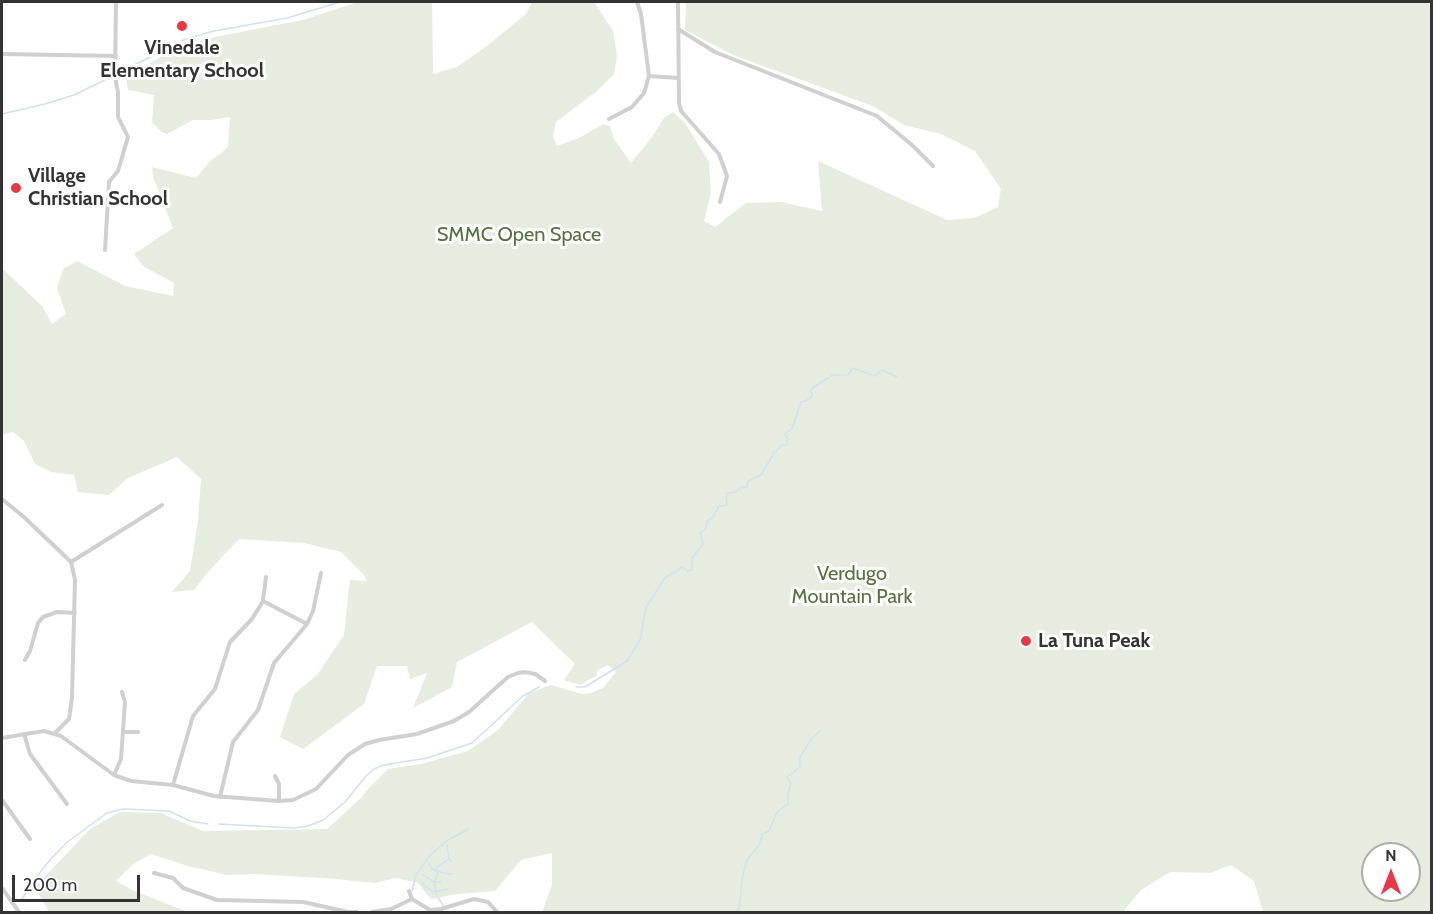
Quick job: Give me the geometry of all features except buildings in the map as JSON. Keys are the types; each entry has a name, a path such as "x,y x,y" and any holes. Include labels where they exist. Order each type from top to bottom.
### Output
{"street":[{"path":"105,250 109,182 118,171 128,137 118,117 115,75 116,2"},
{"path":"609,119 632,107 644,93 649,76 638,2"},
{"path":"678,2 681,111 719,154 726,176 720,201"},
{"path":"678,29 715,52 877,116 933,166"},
{"path":"2,54 116,56"},
{"path":"649,76 679,78"},
{"path":"2,499 71,562 75,580 72,698 69,719 55,733"},
{"path":"71,562 162,505"},
{"path":"220,797 233,742 258,710 274,663 307,624 313,611 321,573"},
{"path":"173,784 193,716 215,689 230,642 252,619 263,601 266,577"},
{"path":"263,601 307,624"},
{"path":"25,660 38,623 43,616 57,612 75,613"},
{"path":"2,738 44,731 55,733 114,775 131,782 173,784 200,794 220,797 293,800 316,789 348,755 365,744 417,734 454,721 469,712 508,677 518,673 535,674 545,681"},
{"path":"114,775 121,759 125,702 122,692"},
{"path":"123,732 138,732"},
{"path":"24,734 30,754 67,804"},
{"path":"275,776 279,784 279,801"},
{"path":"2,800 30,839"},
{"path":"154,873 173,878 183,888 218,900 303,902 357,912"},
{"path":"2,888 19,912"},
{"path":"408,891 412,899 423,907 434,910 470,899 481,899 492,905 497,912"},
{"path":"372,912 391,909 412,899"}],"green space":[{"path":"358,2 432,2 433,74 457,67 483,49 526,14 532,2 594,2 613,31 617,56 614,74 597,91 556,122 553,136 557,146 579,138 603,124 610,126 614,139 631,163 664,118 673,112 685,123 709,162 711,193 704,221 715,227 746,203 781,202 822,211 818,161 947,220 974,218 998,207 1001,189 975,151 941,134 904,125 873,106 733,55 685,30 686,2 1431,2 1431,912 1263,912 1254,881 1231,865 1210,873 1170,872 1141,890 1124,912 542,912 552,885 552,853 521,860 495,891 431,899 418,883 396,878 374,883 254,874 227,875 151,854 132,865 116,881 132,890 188,912 49,912 35,887 90,829 120,812 161,813 203,831 327,829 388,769 421,764 468,751 498,730 529,693 551,685 582,694 591,693 603,688 616,672 608,665 598,670 596,676 580,685 564,680 575,664 532,622 457,662 452,687 413,708 427,673 410,679 407,666 377,666 364,704 303,749 280,737 294,694 317,675 344,635 350,580 367,581 364,575 341,552 304,543 239,539 194,590 172,592 190,571 198,521 201,479 177,457 128,478 109,495 78,492 74,475 52,472 35,464 24,441 13,432 2,435 2,268 43,307 52,324 66,314 57,288 63,269 77,261 125,286 173,296 174,283 143,266 134,254 173,228 153,177 152,167 196,178 211,160 228,146 230,117 193,120 167,134 160,131 152,122 154,95 128,90 126,76 170,52 215,37 303,20"}],"waterway":[{"path":"117,74 183,40 214,31 287,18 340,2"},
{"path":"2,114 74,95 113,76"},
{"path":"576,687 585,687 627,661 640,640 646,607 665,578 682,567 688,571 692,570 692,558 703,544 700,533 706,529 707,521 712,518 719,506 727,504 726,494 736,492 741,487 747,487 748,481 761,475 774,453 782,445 786,445 788,440 785,434 792,429 801,402 812,396 811,389 833,375 848,375 853,368 875,376 882,370 897,377"},
{"path":"219,824 294,828 323,820 345,802 374,769 384,765 427,758 472,743 523,696 539,687"},
{"path":"736,912 739,908 747,860 760,844 762,834 769,831 777,812 788,804 791,784 787,777 800,767 800,757 812,738 820,731"},
{"path":"21,901 33,881 66,843 107,813 123,809 169,811 190,821 208,824"},
{"path":"412,891 416,875 430,855 448,840 469,829"},
{"path":"447,845 449,859 452,862"},
{"path":"436,870 449,859"},
{"path":"429,863 432,869 452,874"},
{"path":"438,872 434,882 437,896 444,907"},
{"path":"422,874 434,882 441,882"},
{"path":"422,884 434,892 448,889"}],"place":[{"name":"Vinedale Elementary School","path":"182,26"},
{"name":"Village Christian School","path":"16,188"},
{"name":"La Tuna Peak","path":"1026,641"}],"park label":[{"name":"SMMC Open Space","path":"519,235"},
{"name":"Verdugo Mountain Park","path":"852,586"}]}
